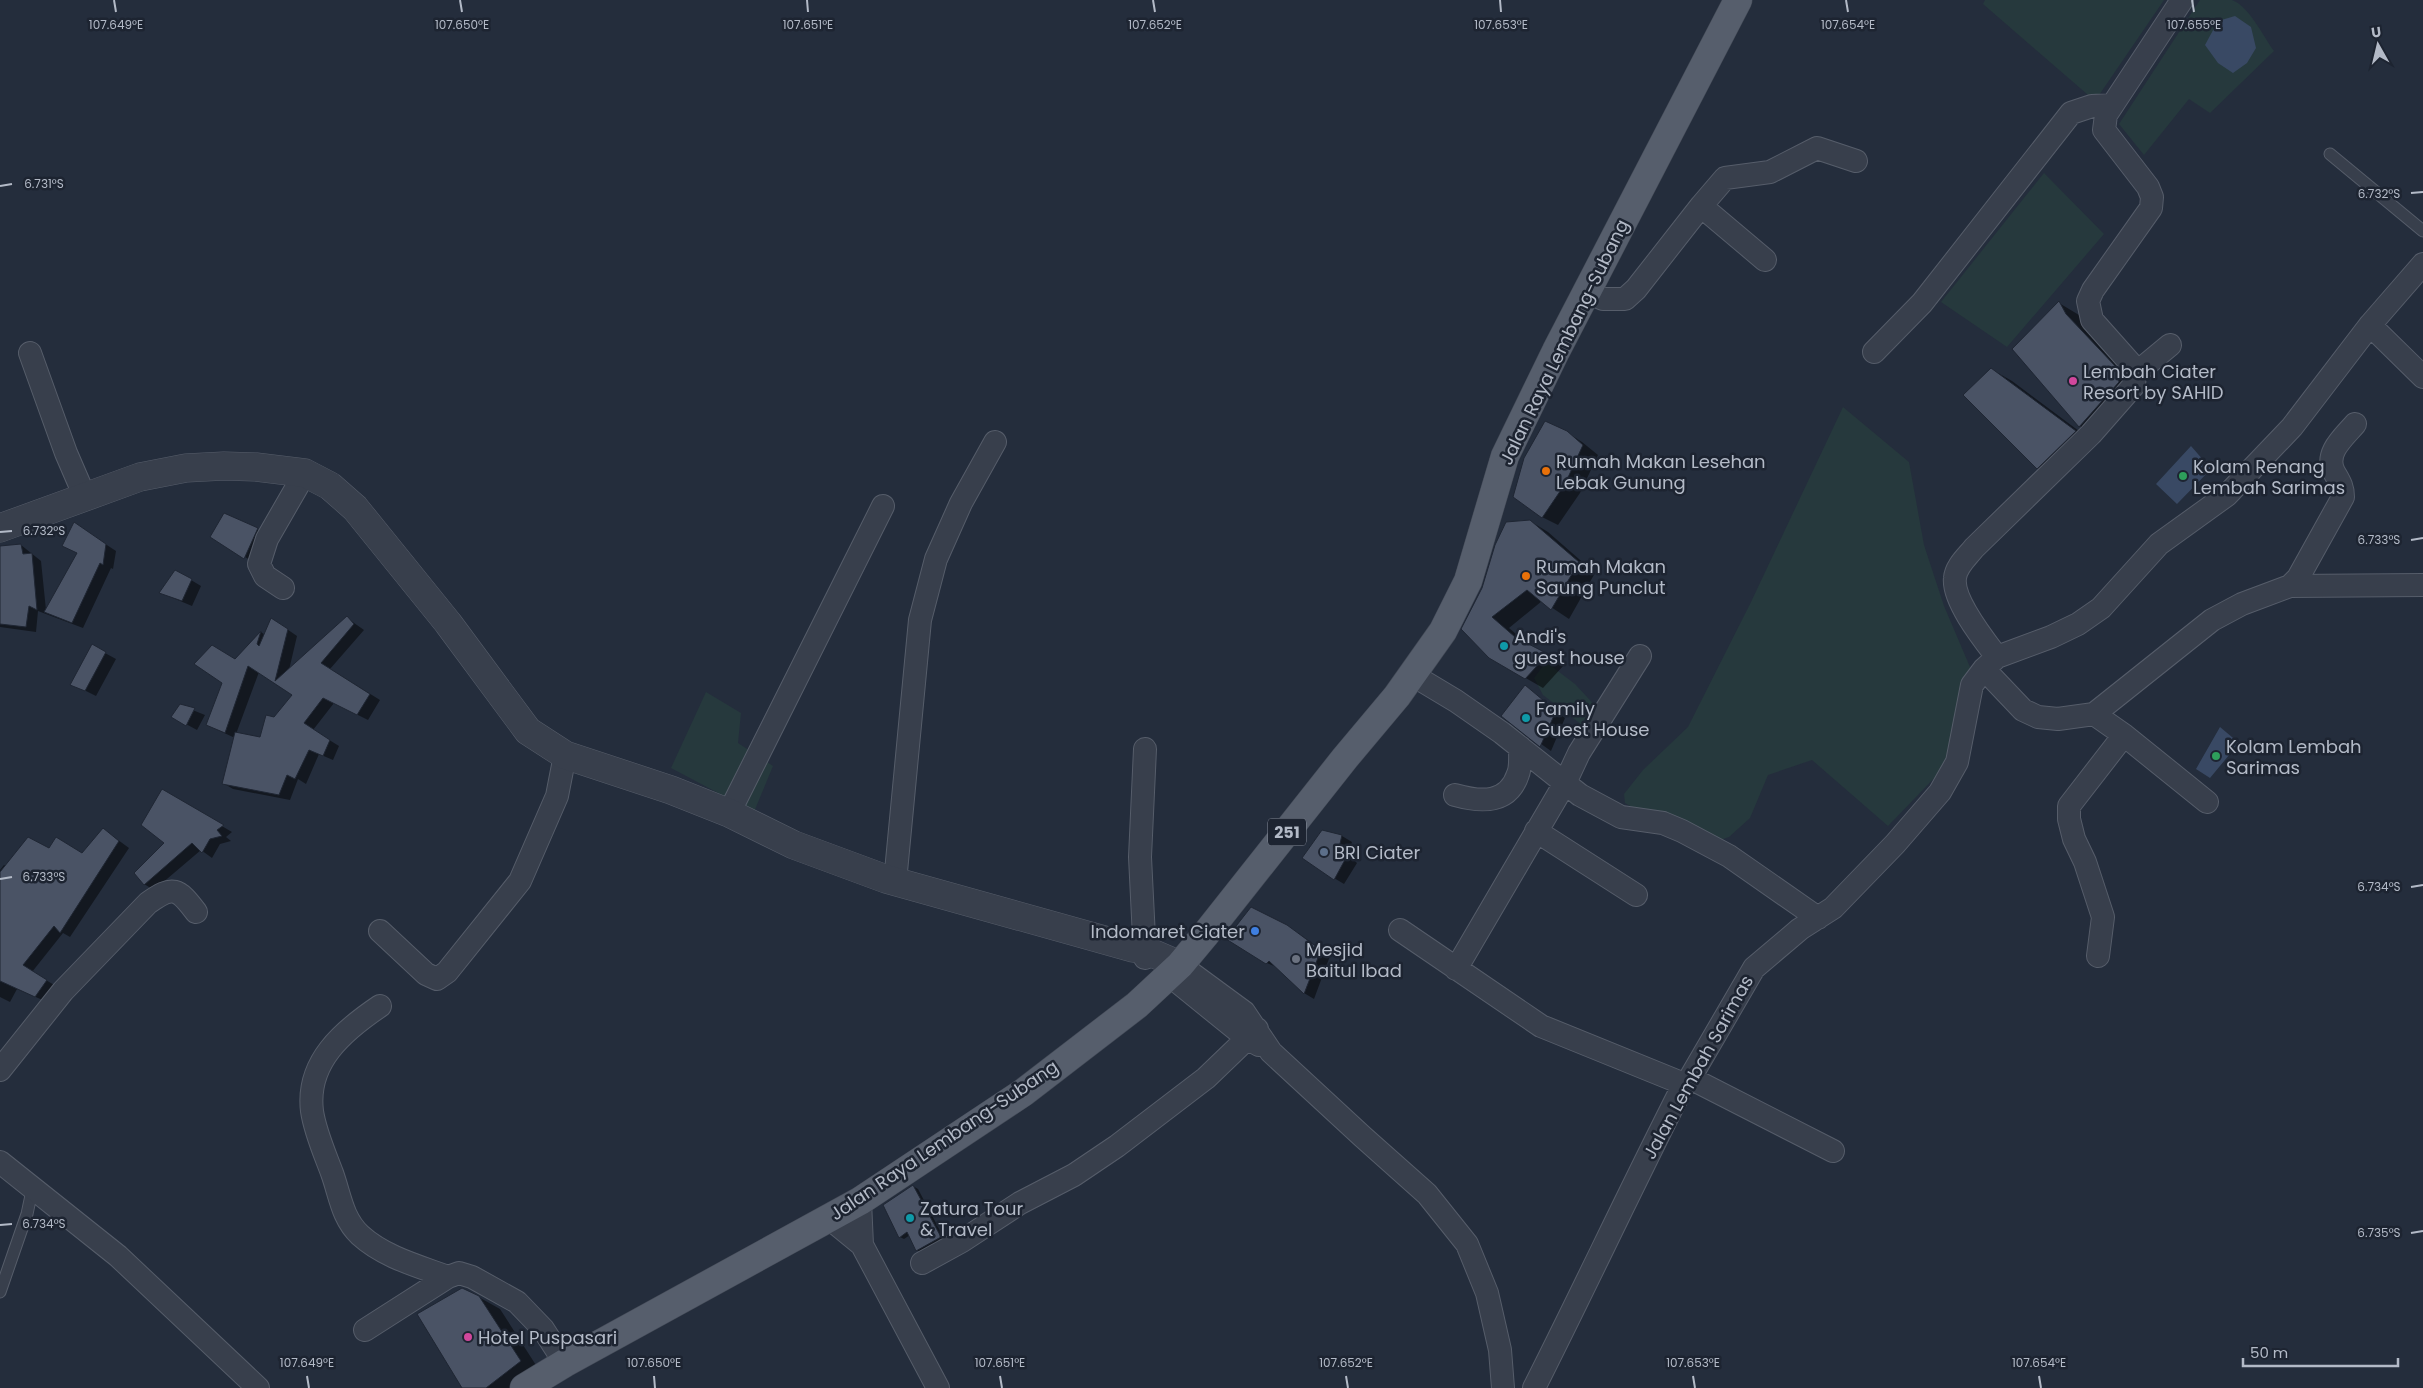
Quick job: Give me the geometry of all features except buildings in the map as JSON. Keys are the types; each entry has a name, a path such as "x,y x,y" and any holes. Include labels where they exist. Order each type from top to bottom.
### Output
{"main road":[{"name":"Jalan Raya Lembang-Subang","path":"524,1388 565,1363 860,1201 1024,1092 1137,1005 1174,970 1397,696 1443,631 1468,581 1505,456 1587,292 1738,0"}],"street":[{"path":"2182,0 2106,115 2104,130 2148,187 2152,197 2151,208 2092,290 2088,301 2088,310 2092,320 2132,365 2135,374 2134,385 2091,434 1974,548 1957,569 1954,578 1956,589 1978,631 1990,663 2023,710 2038,718 2058,719 2094,714 2212,620 2242,604 2290,586 2420,584"},
{"path":"1874,352 1922,303 2071,113 2092,106 2112,106"},
{"path":"1587,292 1603,299 1625,299 1636,289 1725,178 1770,172 1817,148 1856,161"},
{"path":"1701,206 1765,260"},
{"path":"1990,663 2078,624 2101,608 2159,544 2227,495 2286,434 2370,325 2423,264"},
{"path":"2370,325 2423,377"},
{"path":"2135,374 2170,345"},
{"path":"30,353 66,453 85,497"},
{"path":"2290,586 2298,578 2343,497 2342,485 2333,470 2332,459 2335,447 2355,424"},
{"path":"895,882 920,620 936,559 961,503 995,442"},
{"path":"0,528 140,477 186,468 256,467 305,473 330,486 355,508 448,623 528,731 565,755 672,790 729,813 794,844 895,882 1141,952 1244,1012 1252,1034 1362,1137 1427,1194 1466,1244 1487,1293 1500,1350 1503,1388"},
{"path":"283,588 265,576 259,564 267,539 305,473"},
{"path":"729,813 883,506"},
{"path":"1456,969 1565,783 1580,753 1640,656"},
{"name":"Jalan Lembah Sarimas","path":"1534,1388 1577,1304 1624,1202 1687,1081 1754,968 1833,908 1940,792 1957,762 1972,685 1990,663"},
{"path":"1411,674 1456,701 1520,747 1580,796 1621,817 1663,822 1729,856 1818,918"},
{"path":"2094,714 2124,735 2207,802"},
{"path":"2098,956 2103,917 2085,862 2074,839 2069,820 2069,806 2124,735"},
{"path":"1455,795 1476,801 1495,799 1508,791 1519,774 1520,747"},
{"path":"1141,952 1140,856 1146,749"},
{"path":"380,931 426,974 437,978 447,972 520,881 557,796 565,755"},
{"path":"1536,831 1636,895"},
{"path":"0,1070 63,990 148,903 163,892 174,890 182,894 196,912"},
{"path":"1400,930 1541,1026 1687,1081 1832,1151"},
{"path":"380,1006 353,1024 324,1055 313,1079 312,1111 335,1181 340,1206 358,1233 376,1248 448,1277"},
{"path":"922,1263 962,1241 1020,1202 1074,1175 1117,1146 1206,1078 1252,1034"},
{"path":"0,1162 118,1256 258,1388"},
{"path":"860,1201 862,1245"},
{"path":"828,1218 862,1245 938,1388"},
{"path":"365,1330 448,1277 459,1273 472,1276 517,1302 543,1329 565,1363"}],"lane":[{"path":"2330,154 2423,231"},
{"path":"0,1292 27,1214 32,1186"}],"green space":[{"path":"1985,0 2164,0 2095,101 1983,4"},
{"path":"2200,0 2232,0 2238,3 2250,15 2274,51 2210,113 2189,99 2144,155 2119,124"},
{"path":"2044,173 2104,234 2007,347 1941,302"},
{"path":"1843,407 1909,462 1924,545 1944,606 1973,674 1943,769 1888,826 1812,760 1768,775 1750,818 1729,837 1699,847 1625,803 1624,794 1643,770 1688,727 1751,602"},
{"path":"1546,662 1575,684 1601,712 1586,728 1543,695 1534,678"},
{"path":"706,692 741,713 738,743 773,766 754,812 671,768"}],"water":[{"path":"2235,16 2251,27 2256,48 2247,63 2233,73 2218,63 2205,45 2218,21"},
{"name":"Kolam Renang Lembah Sarimas","path":"2191,446 2211,469 2177,504 2156,484"},
{"name":"Kolam Lembah Sarimas","path":"2220,727 2239,743 2210,778 2196,769"}],"place":[{"name":"Lembah Ciater Resort by SAHID","path":"2073,381"},
{"name":"Rumah Makan Lesehan Lebak Gunung","path":"1546,471"},
{"name":"Kolam Renang Lembah Sarimas","path":"2183,476"},
{"name":"Rumah Makan Saung Punclut","path":"1526,576"},
{"name":"Andi's guest house","path":"1504,646"},
{"name":"Family Guest House","path":"1526,718"},
{"name":"Kolam Lembah Sarimas","path":"2216,756"},
{"name":"BRI Ciater","path":"1324,852"},
{"name":"Indomaret Ciater","path":"1255,931"},
{"name":"Mesjid Baitul Ibad","path":"1296,959"},
{"name":"Zatura Tour & Travel","path":"910,1218"},
{"name":"Hotel Puspasari","path":"468,1337"}]}
